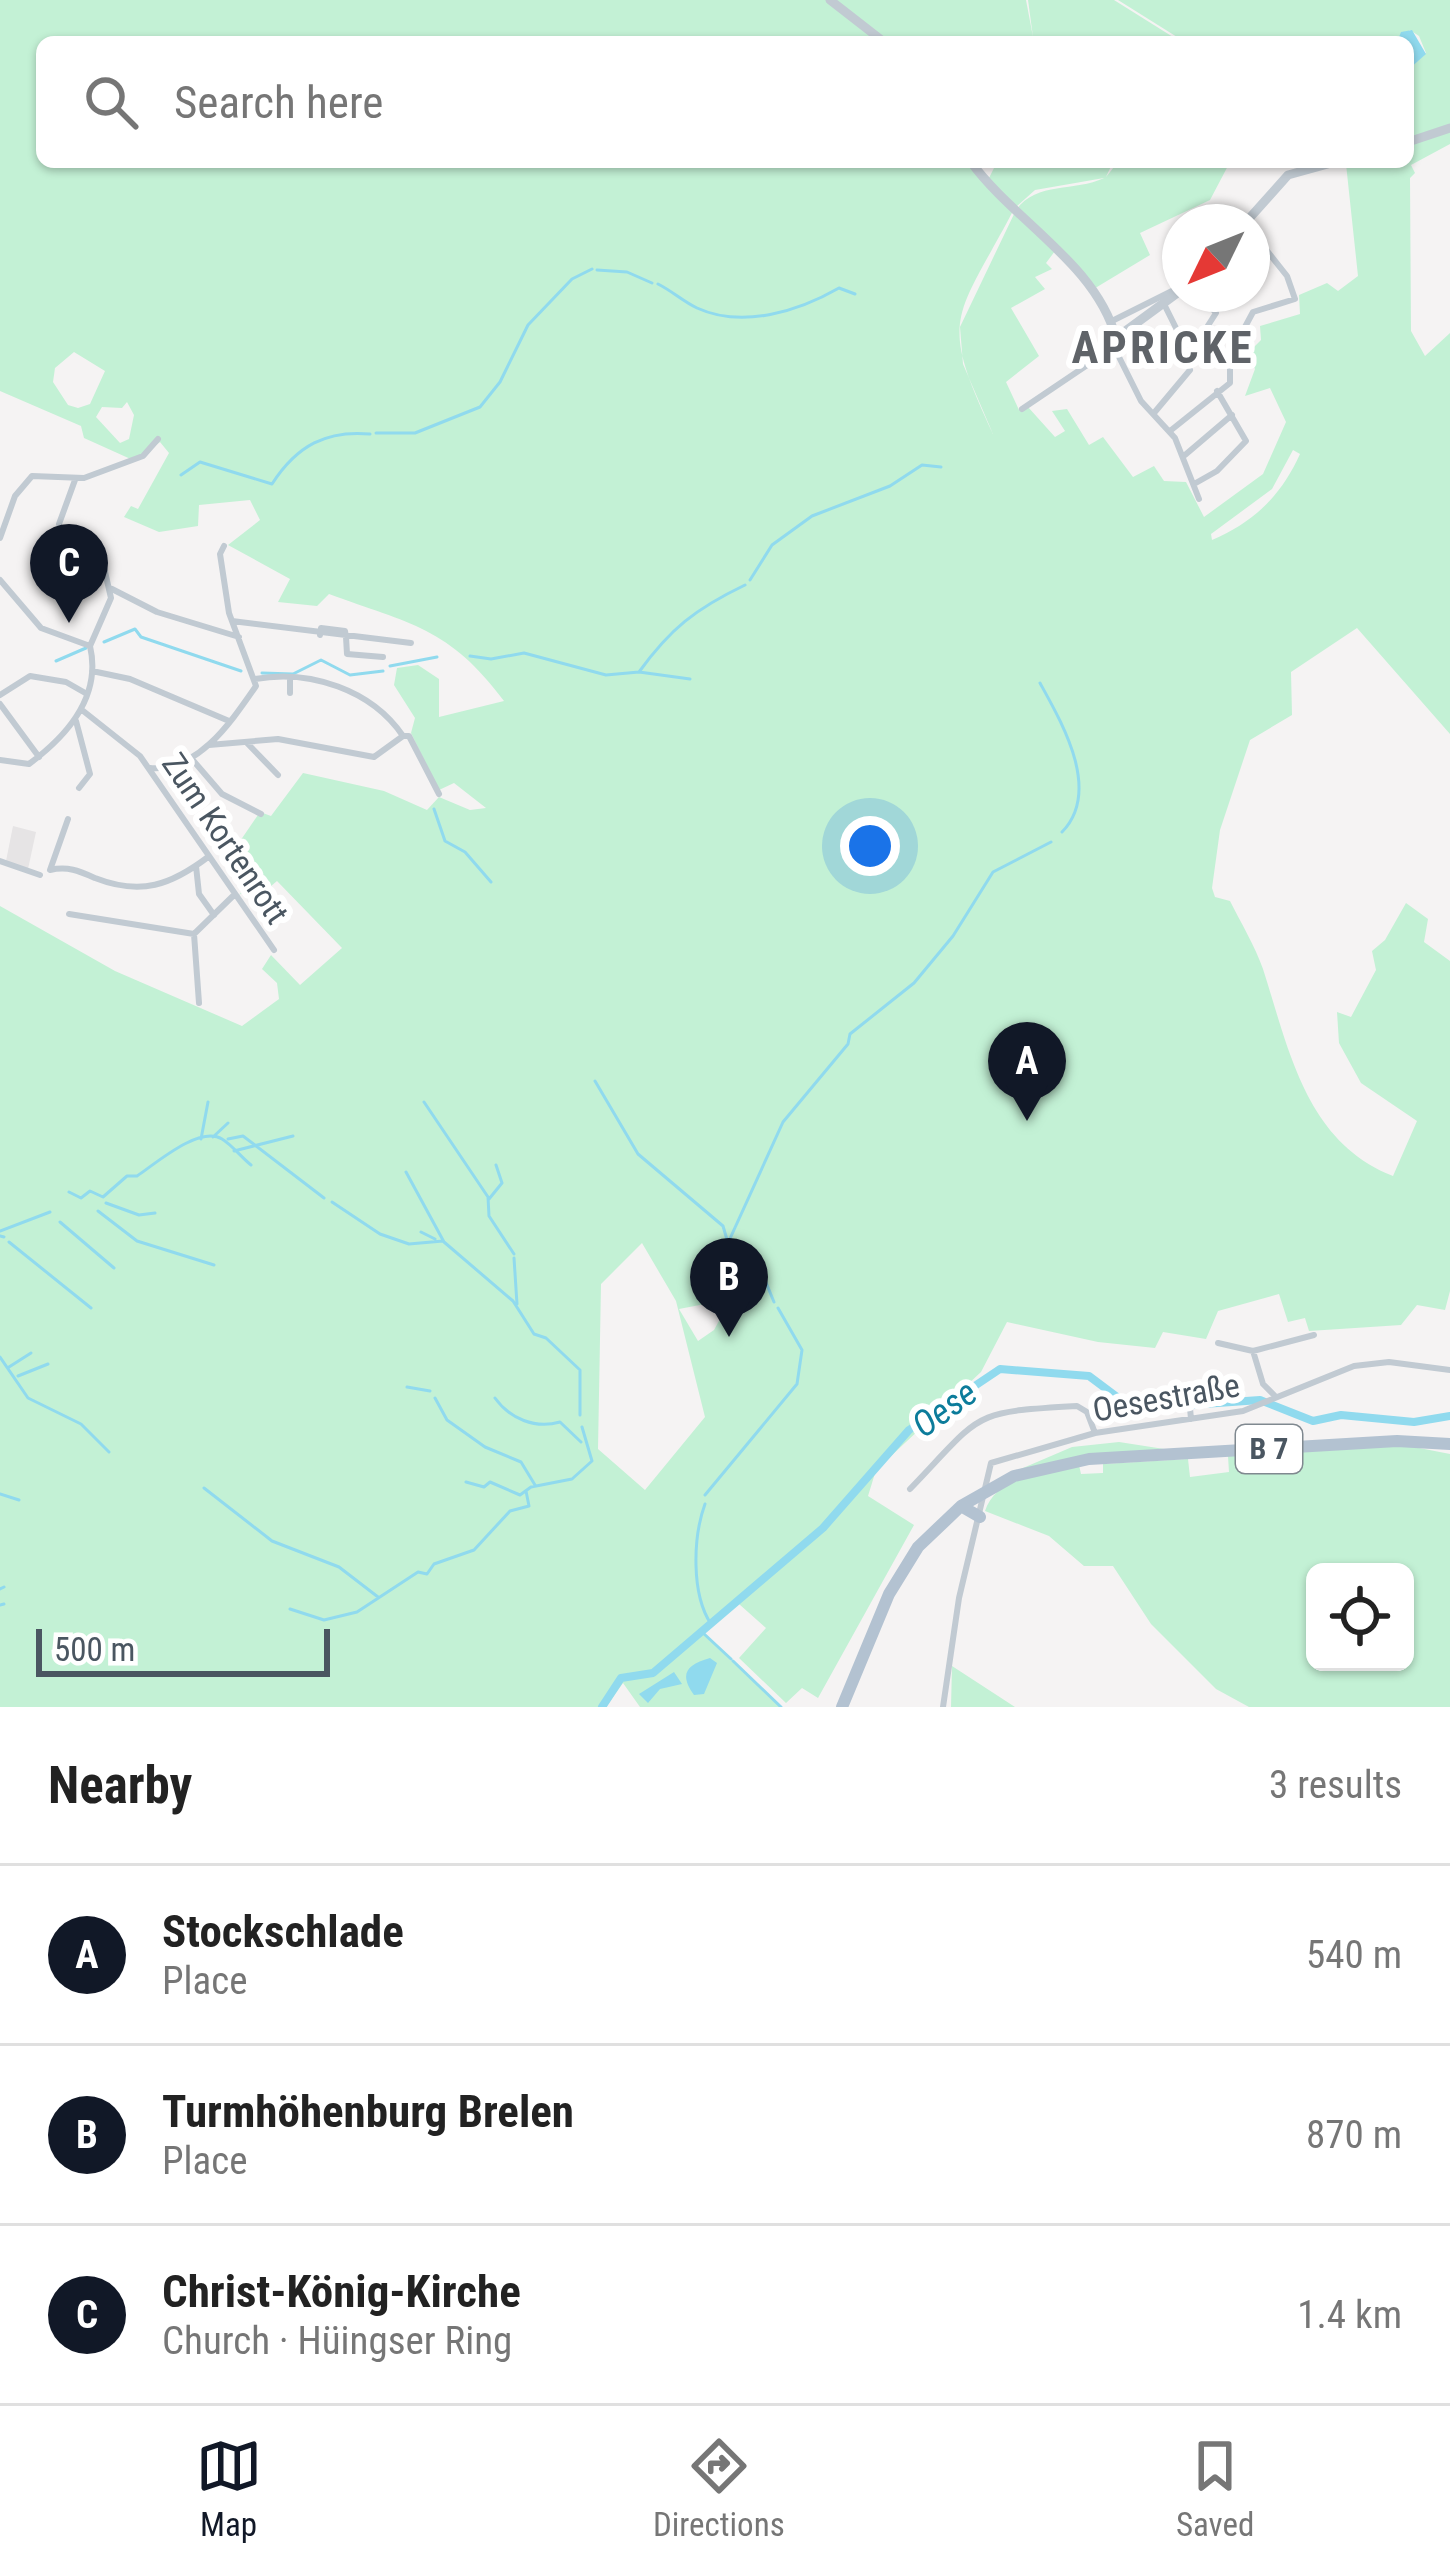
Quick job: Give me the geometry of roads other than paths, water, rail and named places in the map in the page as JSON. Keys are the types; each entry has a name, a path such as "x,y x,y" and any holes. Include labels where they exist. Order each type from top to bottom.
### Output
{"main road":[{"name":"B 7","path":"842,1707 902,1571 930,1533 1001,1483 1032,1470 1089,1459 1397,1441 1450,1444"},
{"path":"985,1474 1001,1483"},
{"path":"961,1507 980,1517"}],"street":[{"path":"830,0 876,36"},
{"path":"1414,140 1450,128"},
{"path":"977,168 1069,263 1112,321 1132,388 1170,431 1199,499"},
{"path":"1262,204 1288,175 1313,168"},
{"path":"1270,259 1296,297 1270,306"},
{"path":"1112,321 1162,297"},
{"path":"1022,409 1162,308"},
{"path":"1168,312 1184,344 1200,338 1214,312"},
{"path":"1170,431 1230,383 1230,355 1253,312"},
{"path":"1154,414 1190,370"},
{"path":"1193,484 1217,471 1246,441 1217,391"},
{"path":"1184,456 1232,415"},
{"path":"0,538 15,496 28,478 39,474 75,480 143,456 158,439"},
{"path":"59,524 75,480"},
{"path":"0,760 24,765 76,722 92,670 90,646 112,589 100,550 50,536"},
{"path":"150,769 170,769 208,745 254,689 255,679 232,621 222,572 224,545"},
{"path":"0,580 41,628 90,646"},
{"path":"112,589 157,612 239,637"},
{"path":"232,621 411,643"},
{"path":"346,637 347,654 383,657"},
{"path":"92,670 130,679 230,721"},
{"path":"0,695 30,676 66,682 87,694"},
{"path":"255,679 290,677 364,696 413,741 439,794"},
{"path":"290,677 290,693"},
{"path":"0,704 39,757"},
{"name":"Zum Kortenrott","path":"82,710 128,743 150,769 274,950"},
{"path":"76,722 90,774 80,788"},
{"path":"208,745 300,741 374,757 403,736"},
{"path":"247,742 278,775"},
{"path":"191,758 222,794 261,814"},
{"path":"68,819 50,870 72,868 120,886 146,887 180,879 208,857"},
{"path":"0,861 40,875"},
{"path":"196,866 200,894 214,915"},
{"path":"194,934 235,894"},
{"path":"69,914 194,934"},
{"path":"194,934 199,1003"},
{"path":"1218,1342 1253,1351 1314,1335"},
{"path":"1253,1351 1268,1402"},
{"name":"Oesestraße","path":"985,1474 991,1462 1005,1456 1190,1412 1268,1402 1354,1366 1389,1362 1450,1370"},
{"path":"1189,1397 1190,1412"},
{"path":"910,1489 977,1418 996,1411 1077,1406 1087,1412 1095,1433"},
{"path":"944,1707 959,1598 980,1517 985,1474"}],"water":[{"path":"1412,30 1426,54 1414,65 1414,36 1399,36"},
{"path":"728,1252 759,1273 738,1291 716,1266"},
{"path":"710,1658 717,1663 704,1694 694,1695 687,1671"},
{"path":"674,1672 682,1684 660,1689 648,1703 639,1694"}],"waterway":[{"path":"376,433 415,433 480,407 500,382 528,325 572,279 592,269"},
{"path":"597,270 627,272 652,283"},
{"path":"658,284 697,308 733,317 789,310 839,288 855,294"},
{"path":"181,475 200,462 272,484 292,459 314,443 340,435 370,434"},
{"path":"750,580 772,545 812,516 890,486 922,465 941,467"},
{"path":"470,656 491,659 524,653 606,675 639,672 685,621 745,585"},
{"path":"104,642 135,629 141,637 241,671"},
{"path":"56,661 86,648"},
{"path":"390,666 437,657"},
{"path":"262,673 293,674 321,660 350,675 383,671"},
{"path":"639,672 690,679"},
{"path":"1040,683 1067,737 1078,777 1079,797 1062,832"},
{"path":"434,809 445,841 465,852 491,882"},
{"path":"728,1243 783,1122 848,1044 850,1034 914,983 953,936 993,872 1051,842"},
{"path":"595,1081 638,1154 723,1226 728,1243 760,1268 774,1302"},
{"path":"201,1139 208,1102"},
{"path":"424,1102 488,1197 489,1216 514,1254"},
{"path":"213,1137 228,1123"},
{"path":"228,1139 243,1136 324,1198"},
{"path":"234,1151 293,1136"},
{"path":"69,1192 81,1198 90,1191 103,1197 127,1176 137,1176 201,1137 222,1139 251,1165"},
{"path":"489,1199 502,1183 496,1165"},
{"path":"406,1172 444,1242 513,1301 534,1334 546,1338 580,1370 580,1415"},
{"path":"332,1202 380,1234 409,1244 443,1241"},
{"path":"106,1203 139,1215 155,1213"},
{"path":"98,1211 137,1241 214,1265"},
{"path":"0,1231 50,1212"},
{"path":"60,1222 114,1268"},
{"path":"421,1232 435,1239"},
{"path":"0,1236 4,1237"},
{"path":"9,1242 91,1308"},
{"path":"514,1258 517,1304"},
{"path":"705,1495 797,1384 802,1350 778,1308"},
{"path":"9,1367 31,1353"},
{"path":"0,1357 28,1398 81,1424 109,1452"},
{"path":"18,1376 48,1364"},
{"name":"Oese","path":"602,1707 621,1678 653,1673 823,1528 909,1430 1000,1369 1089,1376 1133,1409 1260,1400 1313,1421 1341,1415 1414,1422 1450,1416"},
{"path":"407,1387 430,1391"},
{"path":"435,1398 447,1420 485,1447 521,1462 535,1485"},
{"path":"495,1398 524,1420 560,1422 581,1442"},
{"path":"466,1482 484,1487 490,1482 520,1495 531,1487 572,1479 592,1461 582,1427"},
{"path":"204,1488 272,1541 339,1567 378,1597"},
{"path":"290,1609 324,1620 357,1612 418,1572 427,1574 434,1564 474,1550 510,1511 529,1506 526,1491"},
{"path":"0,1494 19,1500"},
{"path":"705,1504 696,1565 700,1597 711,1624"},
{"path":"0,1589 4,1587"},
{"path":"0,1605 4,1604"},
{"path":"702,1632 731,1659"},
{"path":"733,1661 781,1707"}],"place":[{"name":"Christ-König-Kirche","path":"69,623"},
{"name":"Stockschlade","path":"1027,1121"},
{"name":"Turmhöhenburg Brelen","path":"729,1337"}],"district":[{"name":"APRICKE","path":"1163,347"}]}
